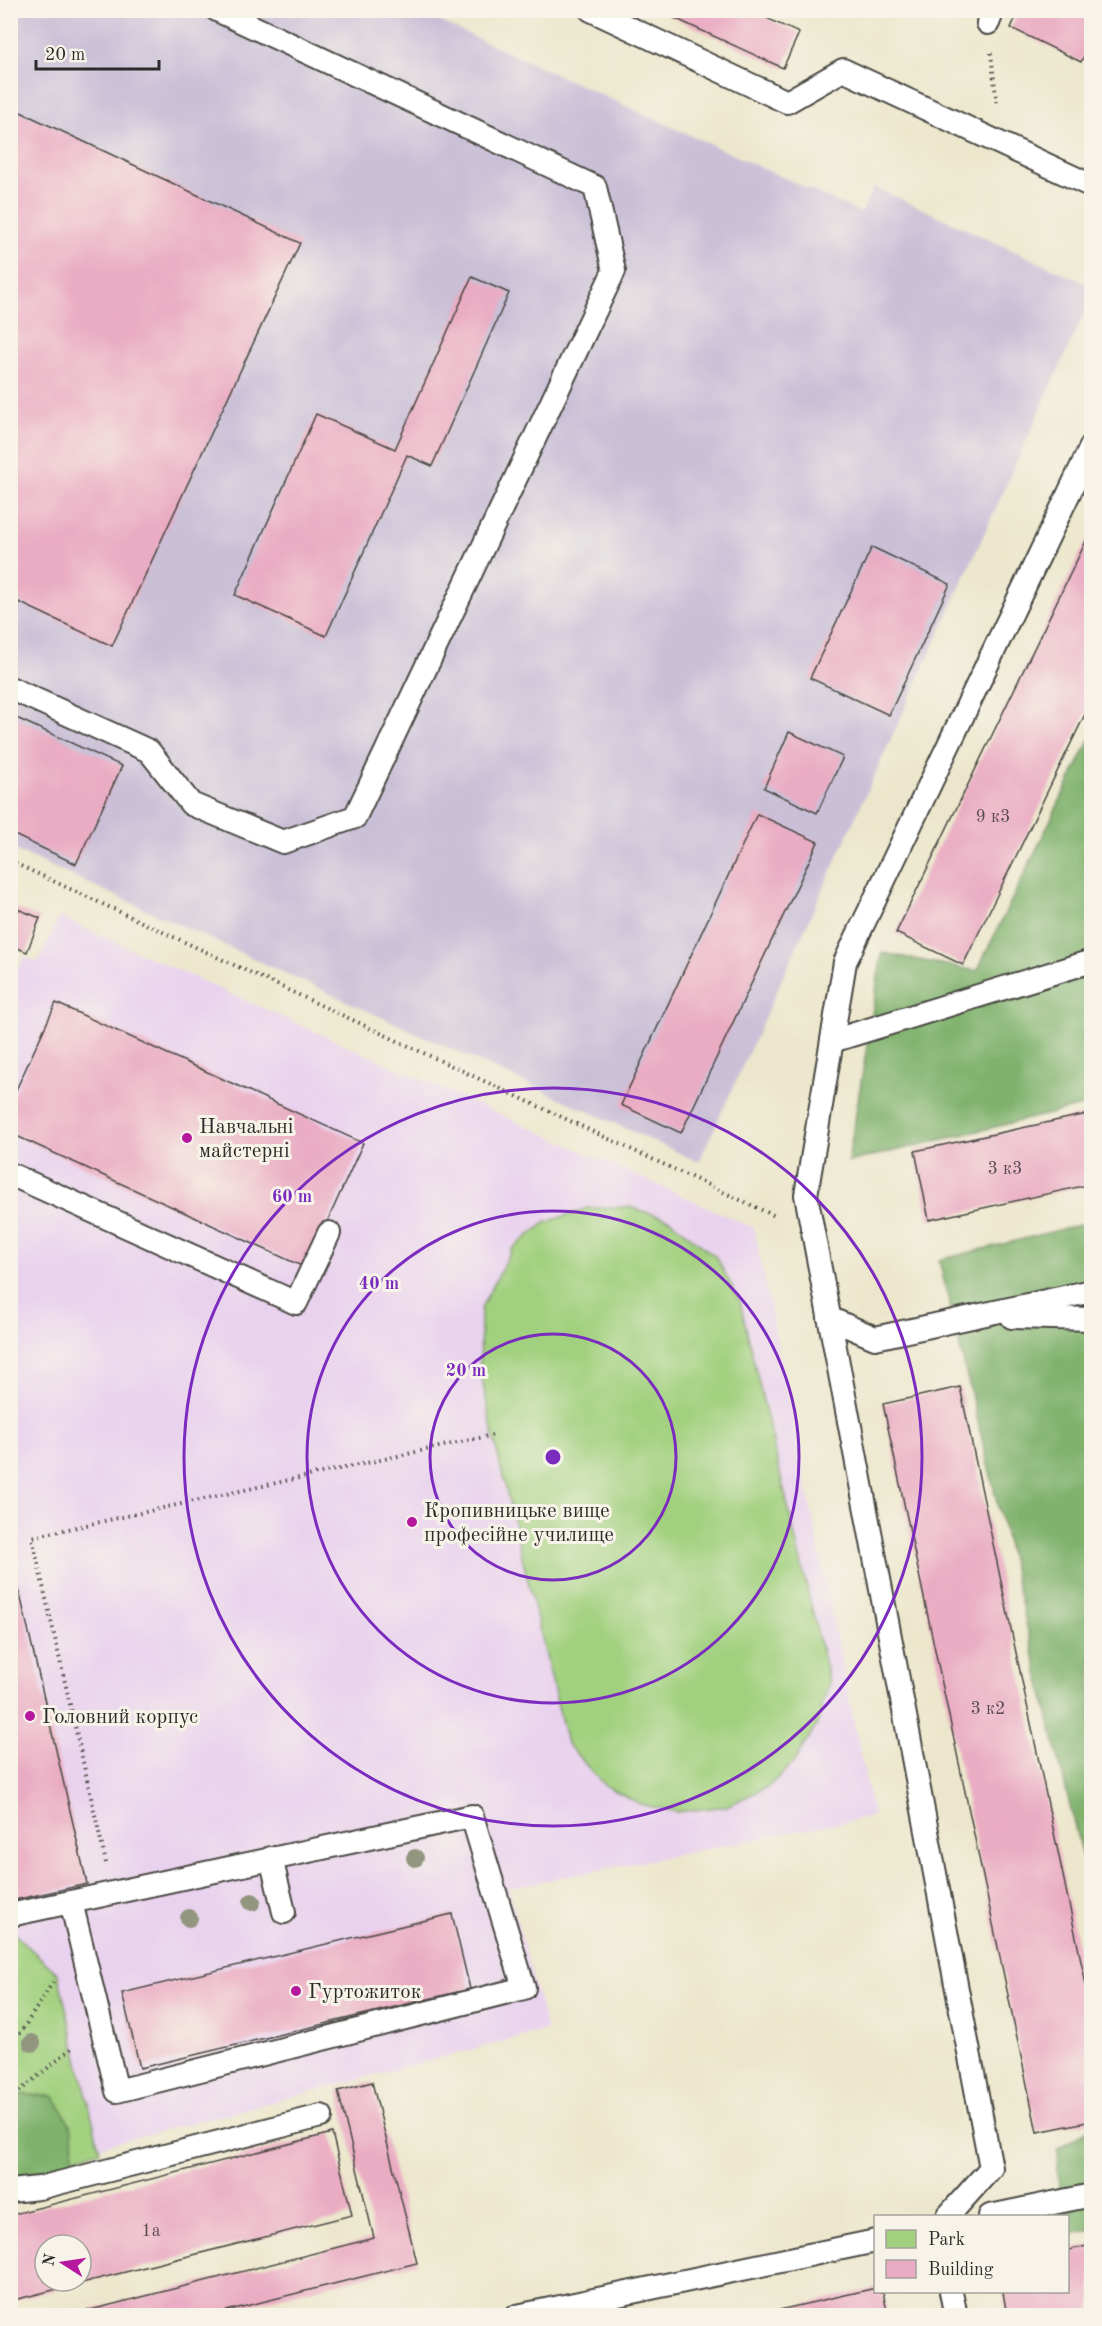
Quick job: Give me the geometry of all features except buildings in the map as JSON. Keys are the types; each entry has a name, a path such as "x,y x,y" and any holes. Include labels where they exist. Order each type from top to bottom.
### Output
{"lane":[{"path":"10,688 148,751 191,804 283,842 355,817 614,271 595,187 217,10"},
{"path":"591,10 787,102 843,70 1092,186"},
{"path":"950,2215 991,2168 806,1195 845,962 1092,446"},
{"path":"832,1041 1092,962"},
{"path":"10,1174 296,1304 329,1233"},
{"path":"829,1318 875,1338 1092,1291"},
{"path":"975,1316 1092,1319"},
{"path":"10,1915 472,1816 524,1988 117,2091 71,1902"},
{"path":"271,1858 284,1912"},
{"path":"10,2191 39,2188 321,2116"},
{"path":"999,2215 1092,2195"},
{"path":"517,2316 874,2241"},
{"path":"951,2293 956,2316"}],"path":[{"path":"991,16 1002,144"},
{"path":"10,861 813,1235"},
{"path":"112,1893 32,1537 493,1435"},
{"path":"10,2049 80,1940"},
{"path":"10,2099 100,2024"}],"shaded area":[{"path":"11,11 417,11 861,213 874,187 1091,286 1091,298 699,1162 11,848"},
{"name":"Кропивницьке вище професійне училище","path":"59,917 754,1228 873,1816 508,1888 547,2030 11,2170 10,985 24,957 38,962"}],"green space":[{"path":"1091,737 1091,1104 848,1162 882,953 977,971"},
{"path":"629,1207 669,1219 717,1258 740,1302 829,1682 817,1725 793,1763 769,1786 727,1806 677,1812 640,1804 604,1785 567,1744 493,1435 480,1368 481,1308 513,1248 545,1223 587,1208"},
{"path":"1091,1222 1091,1894 939,1260"},
{"path":"10,1930 58,1974 100,2151 11,2173"},
{"path":"10,2094 53,2096 71,2128 74,2144 71,2164 29,2181 11,2185"},
{"path":"1091,2128 1091,2230 1069,2235 1069,2215 1060,2215 1057,2150"}],"place":[{"name":"Навчальні майстерні","path":"187,1138"},
{"name":"Кропивницьке вище професійне училище","path":"412,1522"},
{"name":"Головний корпус","path":"30,1716"},
{"name":"Гуртожиток","path":"296,1991"}]}
